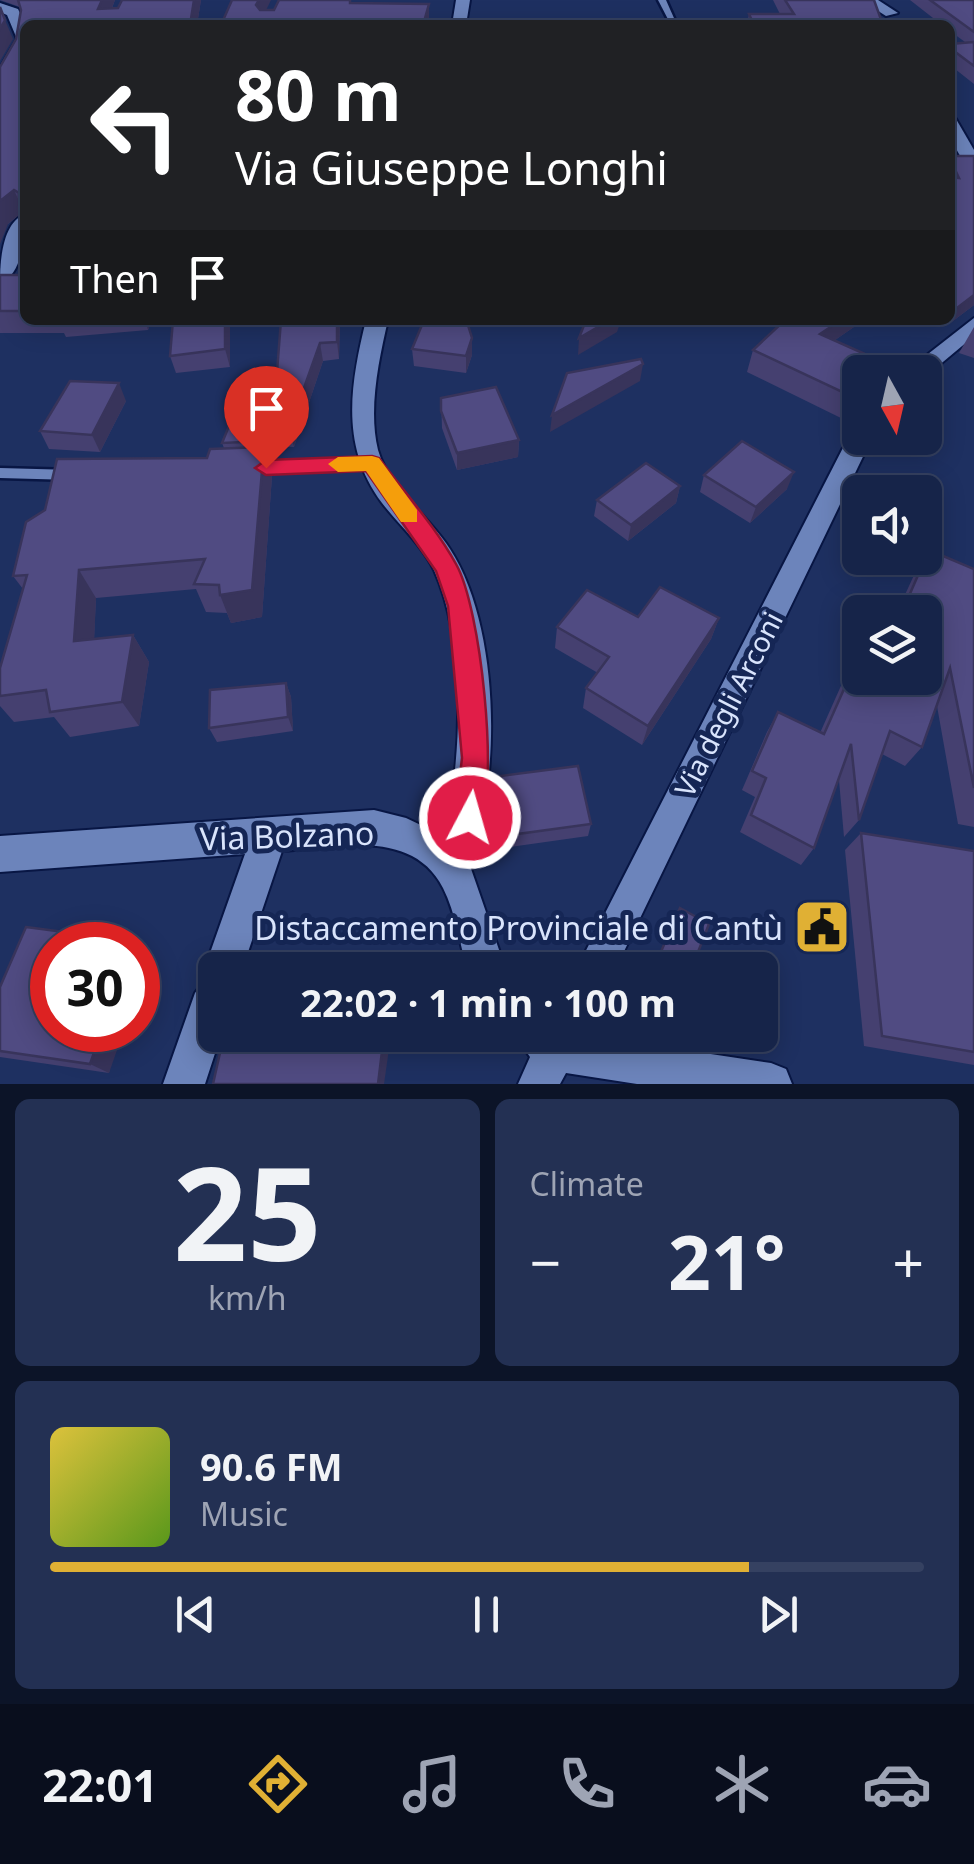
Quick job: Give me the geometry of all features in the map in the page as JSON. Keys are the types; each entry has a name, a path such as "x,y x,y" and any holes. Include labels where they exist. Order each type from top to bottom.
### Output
{"street":[{"path":"868,0 895,19 903,0"},
{"path":"5,5 20,29"},
{"path":"0,81 20,53"},
{"path":"955,132 974,166"},
{"path":"0,277 20,231"},
{"path":"376,325 364,431 372,463 447,568 460,606 476,758 470,818 452,863 481,952"},
{"path":"937,355 974,325"},
{"name":"Via degli Arconi","path":"604,952 852,455"},
{"name":"Via Bolzano","path":"0,854 374,827 408,834 435,846 452,863"},
{"path":"229,952 270,834"},
{"path":"184,1084 198,1043"},
{"path":"555,1052 771,1084"}],"lane":[{"path":"240,468 372,463"},
{"path":"0,473 89,475"}],"building":[{"path":"18,0 102,0 98,9 118,8 122,0 194,0 191,20 20,20 20,211 18,211 19,193 14,190 0,201 0,67 16,39 21,10"},
{"path":"232,0 259,0 256,5 260,10 274,10 279,0 429,4 424,20 223,20"},
{"path":"785,0 874,0 881,20 752,20 749,14 794,14"},
{"path":"930,0 974,0 974,32"},
{"path":"974,42 974,66 955,52 955,44"},
{"path":"955,156 974,156 974,295 957,308 955,178 959,178"},
{"path":"0,275 20,275 20,311 0,311"},
{"path":"173,325 225,325 225,349 170,356"},
{"path":"281,325 337,325 337,342 320,343 289,430 270,429 269,441 222,443 252,370 277,372"},
{"path":"422,325 468,325 472,338 466,356 412,349"},
{"path":"584,325 601,325 579,338"},
{"path":"780,325 834,325 820,334 867,355 842,355 842,392 753,350"},
{"path":"641,359 643,364 552,415 567,373"},
{"path":"70,381 119,383 92,435 40,431"},
{"path":"496,387 519,440 457,453 441,411 441,398"},
{"path":"742,441 794,472 756,507 704,475"},
{"path":"264,447 252,590 220,595 219,585 194,584 205,559 79,570 74,641 133,635 122,702 50,712 46,690 0,696 0,668 27,575 13,576 26,522 45,510 57,459 207,458 210,449"},
{"path":"646,463 680,486 631,525 597,500"},
{"path":"942,555 974,569 974,788 950,668 942,691 942,595 909,595 918,575 942,575"},
{"path":"660,587 719,618 648,726 586,688 609,657 557,627 587,590 638,617"},
{"path":"286,683 288,717 209,728 210,690"},
{"path":"842,694 940,695 922,747 890,731 859,820 851,744 814,848 751,815 766,778 752,771 778,712 824,734"},
{"path":"578,766 591,824 510,835 501,776"},
{"path":"861,833 974,851 974,1052 882,1036"},
{"path":"680,908 709,924 698,952 661,952"},
{"path":"26,927 30,928 30,1052 94,1052 90,1064 0,1051 0,987"},
{"path":"220,1052 382,1052 378,1084 213,1084"}],"slow traffic":[{"path":"338,464 372,463 409,516"}],"place":[{"name":"Distaccamento Provinciale di Cantù","path":"822,927"}],"route":[{"path":"266,468 372,463 447,568 460,606 476,758 470,818"}]}
